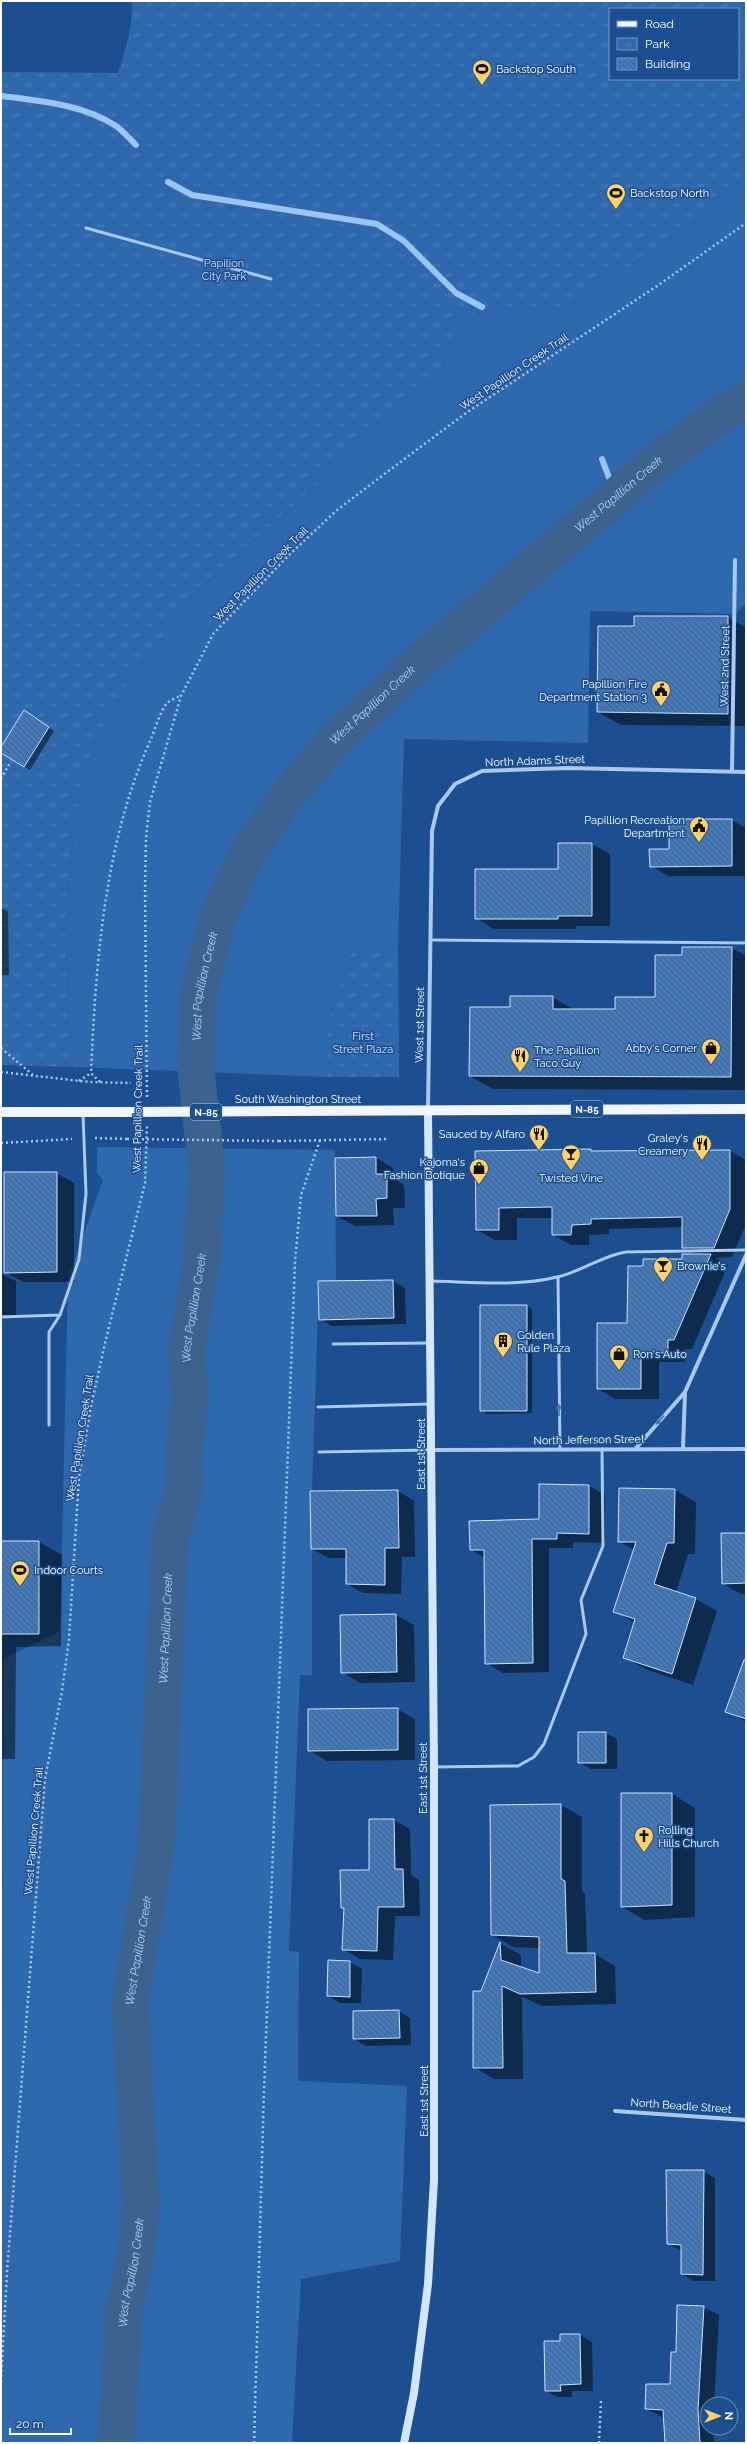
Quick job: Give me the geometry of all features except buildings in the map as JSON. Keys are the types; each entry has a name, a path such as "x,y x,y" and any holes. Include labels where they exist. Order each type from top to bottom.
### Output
{"main road":[{"name":"N-85","path":"428,1110 746,1109"},
{"name":"South Washington Street","path":"1,1112 283,1112 428,1110"},
{"name":"East 1st Street","path":"404,2443 414,2393 428,2284 434,2180 432,1343 428,1110"}],"street":[{"name":"West 2nd Street","path":"732,772 736,560"},
{"name":"North Adams Street","path":"431,940 432,831 438,806 455,784 482,771 568,768 746,772"},
{"name":"West 1st Street","path":"428,1110 431,940"},
{"path":"636,1448 685,1392 746,1255"},
{"path":"683,1448 685,1392"},
{"name":"North Jefferson Street","path":"432,1450 636,1448 746,1449"},
{"name":"North Beadle Street","path":"616,2111 746,2120"}],"lane":[{"path":"86,228 271,278"},
{"path":"431,940 746,943"},
{"path":"49,1425 49,1332 60,1315 79,1259 86,1194 82,1112"},
{"path":"431,1281 525,1282 558,1277 613,1254 626,1252 746,1250"},
{"path":"558,1277 560,1449"},
{"path":"1,1317 60,1315"},
{"path":"333,1344 432,1343"},
{"path":"318,1407 432,1404"},
{"path":"434,1767 518,1766 534,1757 544,1744 586,1634 581,1600 603,1546 602,1449"},
{"path":"319,1452 432,1450"}],"path":[{"name":"West Papillion Creek Trail","path":"147,1099 145,1002 146,838 150,802 180,696 213,634 266,578 337,510 466,413 657,286 746,223"},
{"path":"100,1082 91,1073 99,958 115,846 141,761 167,703 180,696"},
{"path":"1,779 11,761"},
{"path":"1,1048 34,1076"},
{"path":"1,1072 80,1081 131,1083"},
{"path":"80,1081 91,1073"},
{"name":"West Papillion Creek Trail","path":"1,2382 7,2272 45,1779 62,1691 69,1639 80,1478 91,1406 145,1183 147,1122"},
{"path":"1,1143 84,1138 279,1141 388,1139"},
{"path":"254,2443 264,2090 295,1261 301,1195 320,1140"},
{"path":"599,2443 601,2400"}],"green space":[{"name":"Papilion City Park","path":"132,1 746,1 746,187 558,314 462,315 440,376 201,587 132,676 93,747 75,815 65,923 69,1030 77,1067 1,1065 1,72 118,73 124,55 131,19"},
{"path":"746,187 746,603 735,614 590,611 588,743 404,739 398,948 353,948 328,1020 328,1077 77,1067 69,1030 65,923 75,815 93,747 132,676 201,587 440,376 462,315 558,314"},
{"name":"First Street Plaza","path":"353,947 398,948 399,1077 328,1077 328,1020"},
{"path":"97,1147 335,1150 336,1281 319,1281 312,1491 312,1675 300,1675 289,1951 299,1952 298,2081 407,2086 400,2261 301,2279 292,2443 1,2443 3,1659 60,1631 68,1278 103,1180 97,1173"}],"waterway":[{"path":"1,96 60,105 89,113 116,126 136,145"},
{"path":"168,182 192,195 377,224 404,241 456,293 482,307"},
{"name":"West Papillion Creek","path":"116,2443 124,2309 134,2264 141,2210 130,2001 156,1846 170,1536 185,1488 183,1457 190,1399 186,1351 202,1257 207,1172 196,1069 198,997 216,922 246,856 280,805 335,739 425,657 671,450 732,407 746,400"},
{"path":"602,459 616,496"}],"place":[{"name":"Backstop South","path":"482,86"},
{"name":"Backstop North","path":"616,210"},
{"name":"Papillion Fire Department Station 3","path":"661,707"},
{"name":"Papillion Recreation Department","path":"699,843"},
{"name":"Abby's Corner","path":"711,1065"},
{"name":"The Papillion Taco Guy","path":"520,1073"},
{"name":"Sauced by Alfaro","path":"539,1151"},
{"name":"Graley's Creamery","path":"702,1161"},
{"name":"Twisted Vine","path":"571,1171"},
{"name":"Kajoma's Fashion Botique","path":"479,1185"},
{"name":"Brownie's","path":"663,1283"},
{"name":"Golden Rule Plaza","path":"503,1358"},
{"name":"Ron's Auto","path":"619,1371"},
{"name":"Indoor Courts","path":"20,1587"},
{"name":"Rolling Hills Church","path":"644,1853"}]}
